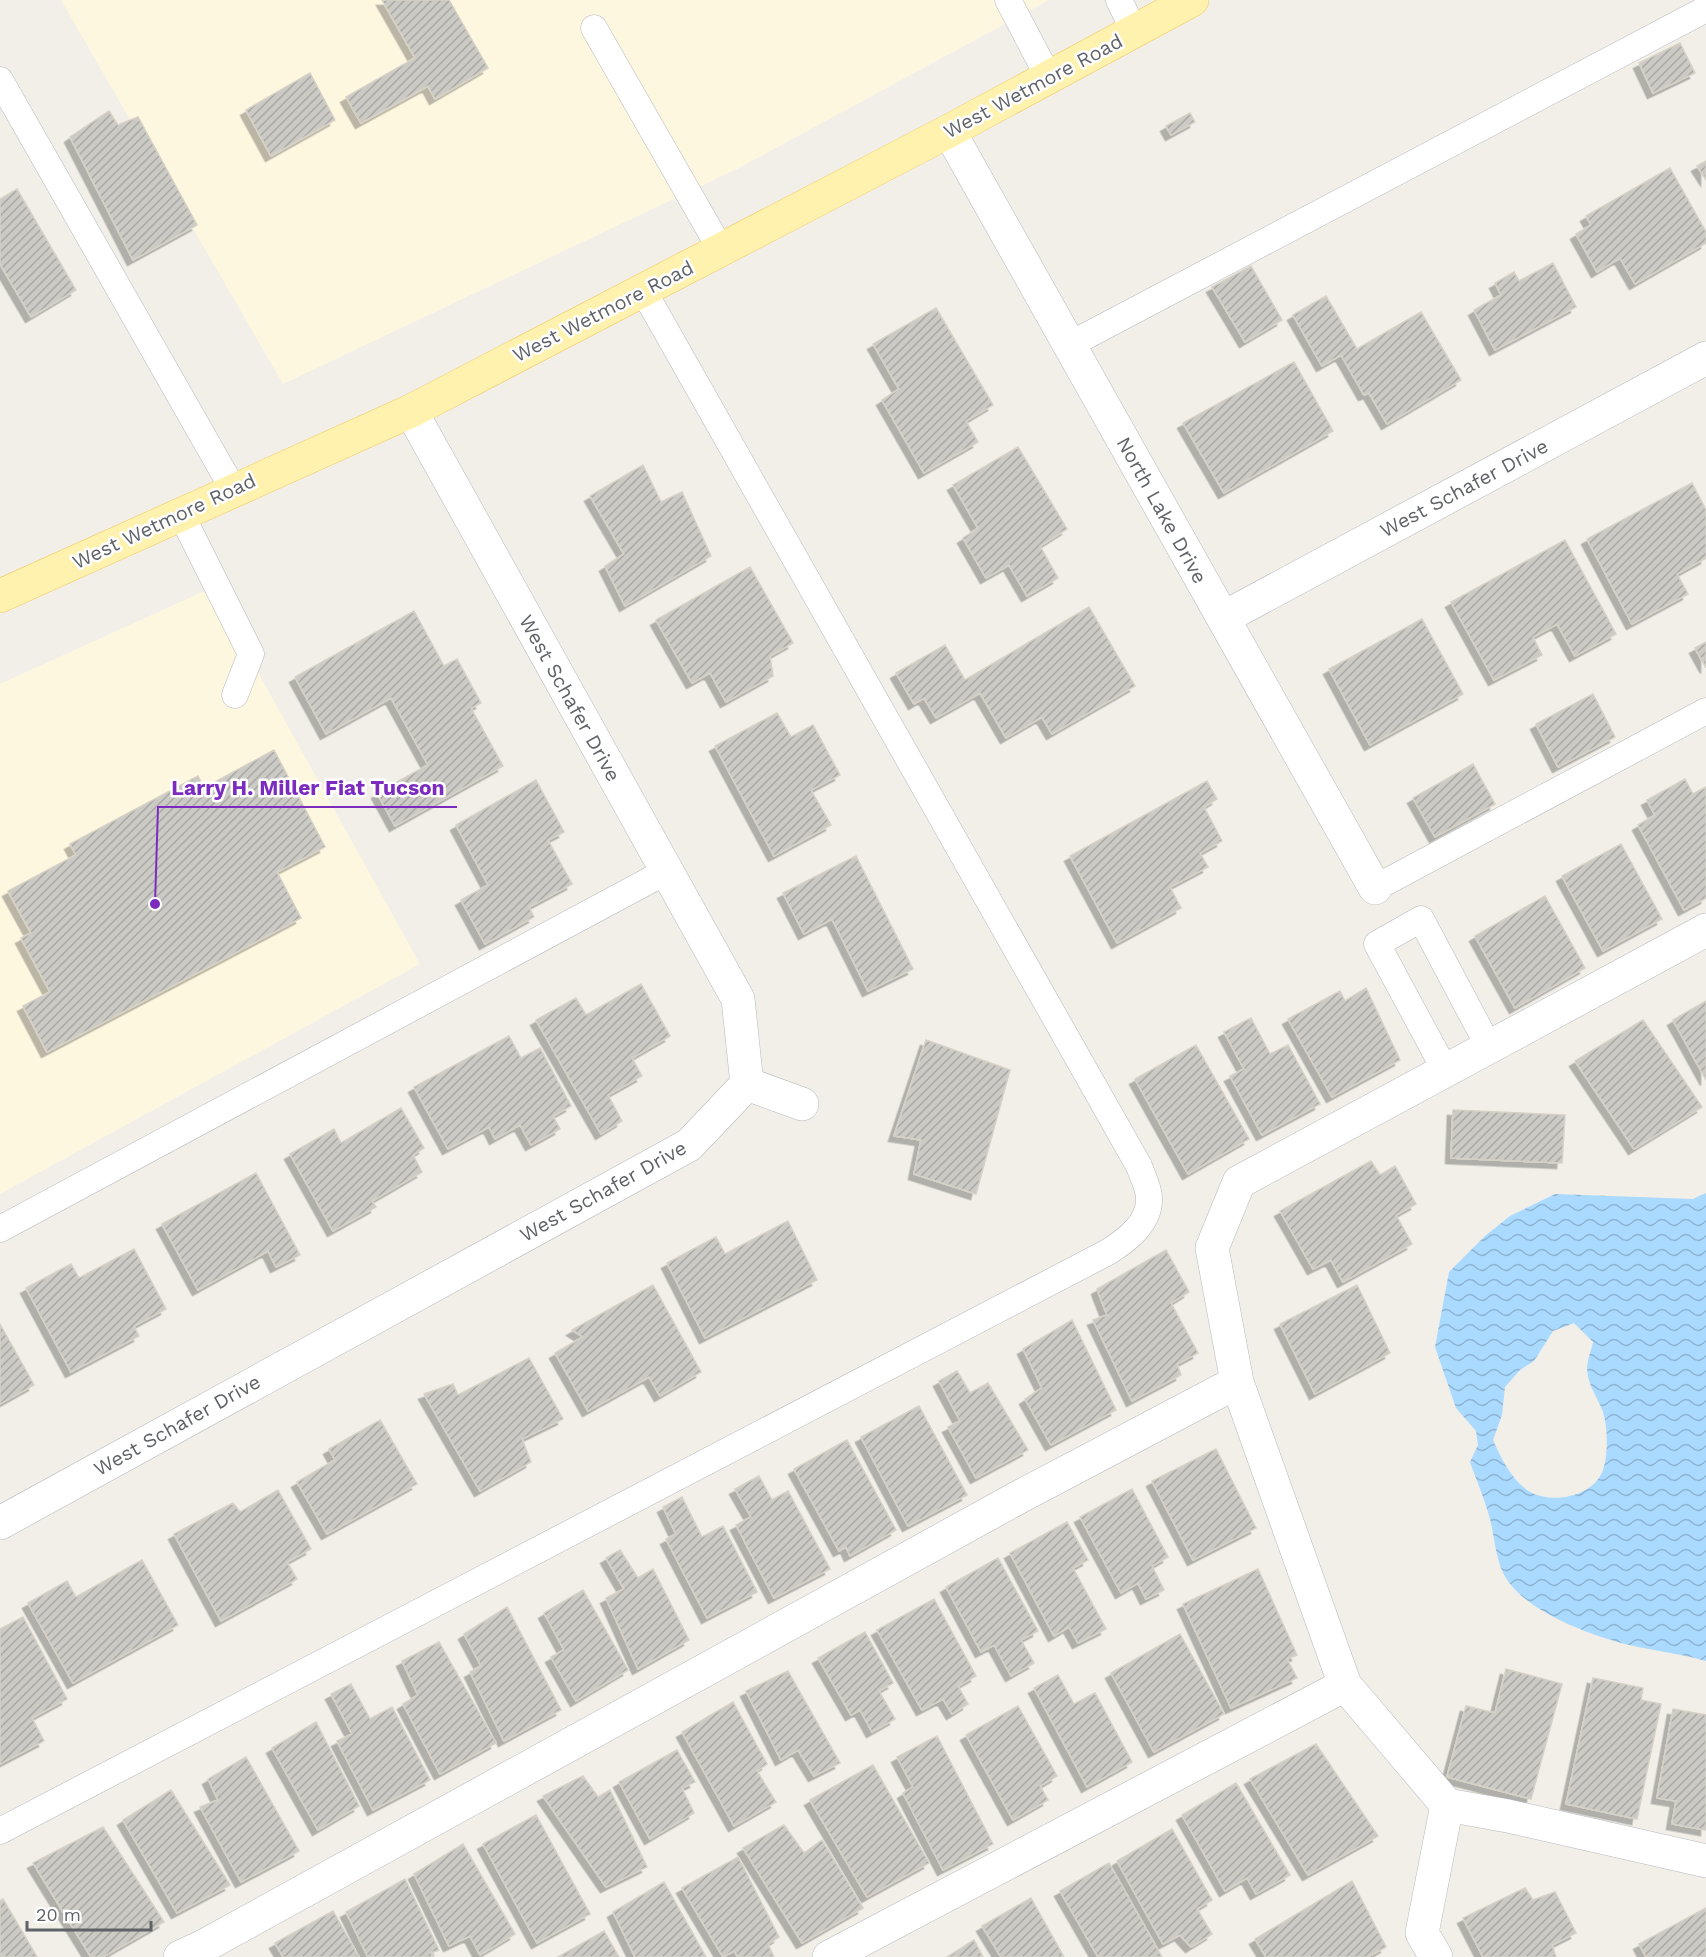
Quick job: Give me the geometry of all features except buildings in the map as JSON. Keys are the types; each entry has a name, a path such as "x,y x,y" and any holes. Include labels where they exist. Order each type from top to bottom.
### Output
{"main road":[{"name":"West Wetmore Road","path":"0,596 233,489 411,411 949,131 1192,0"}],"street":[{"name":"North Lake Drive","path":"949,131 1375,888"},
{"name":"West Schafer Drive","path":"1223,618 1706,358"},
{"name":"West Schafer Drive","path":"0,1523 689,1145 747,1084 738,999 411,411"},
{"path":"1706,930 1239,1182 1212,1248 1237,1382 1344,1685 1447,1805 1508,1816 1706,1860"},
{"path":"747,1084 802,1104"},
{"path":"198,1954 1010,1502 1237,1382"},
{"path":"829,1957 1344,1685"},
{"path":"1436,1957 1422,1933 1447,1805"}],"lane":[{"path":"1008,0 1048,78"},
{"path":"1119,0 1134,31"},
{"path":"1069,345 1706,9"},
{"path":"594,28 722,250"},
{"path":"0,80 233,489"},
{"path":"0,1831 1108,1252 1131,1237 1145,1217 1149,1197 1139,1166 644,290"},
{"path":"181,514 251,654 235,695"},
{"path":"1375,888 1706,711"},
{"path":"0,1229 667,871"},
{"path":"1445,1070 1377,944 1420,919 1489,1047"}],"shaded area":[{"path":"61,0 1049,0 737,169 283,384"},
{"path":"211,588 420,964 0,1194 0,684"}],"water":[{"path":"1706,1193 1706,1661 1621,1643 1589,1633 1552,1616 1520,1595 1509,1582 1499,1563 1489,1515 1470,1462 1478,1445 1476,1431 1456,1408 1435,1347 1449,1272 1485,1236 1510,1216 1555,1194 1693,1199","holes":["1574,1323 1593,1342 1587,1369 1589,1381 1605,1418 1607,1440 1604,1467 1600,1477 1583,1491 1562,1497 1540,1496 1530,1492 1512,1475 1493,1440 1502,1415 1505,1387 1520,1370 1534,1361 1553,1331"]}],"place":[{"name":"Larry H. Miller Fiat Tucson","path":"155,904"}]}
